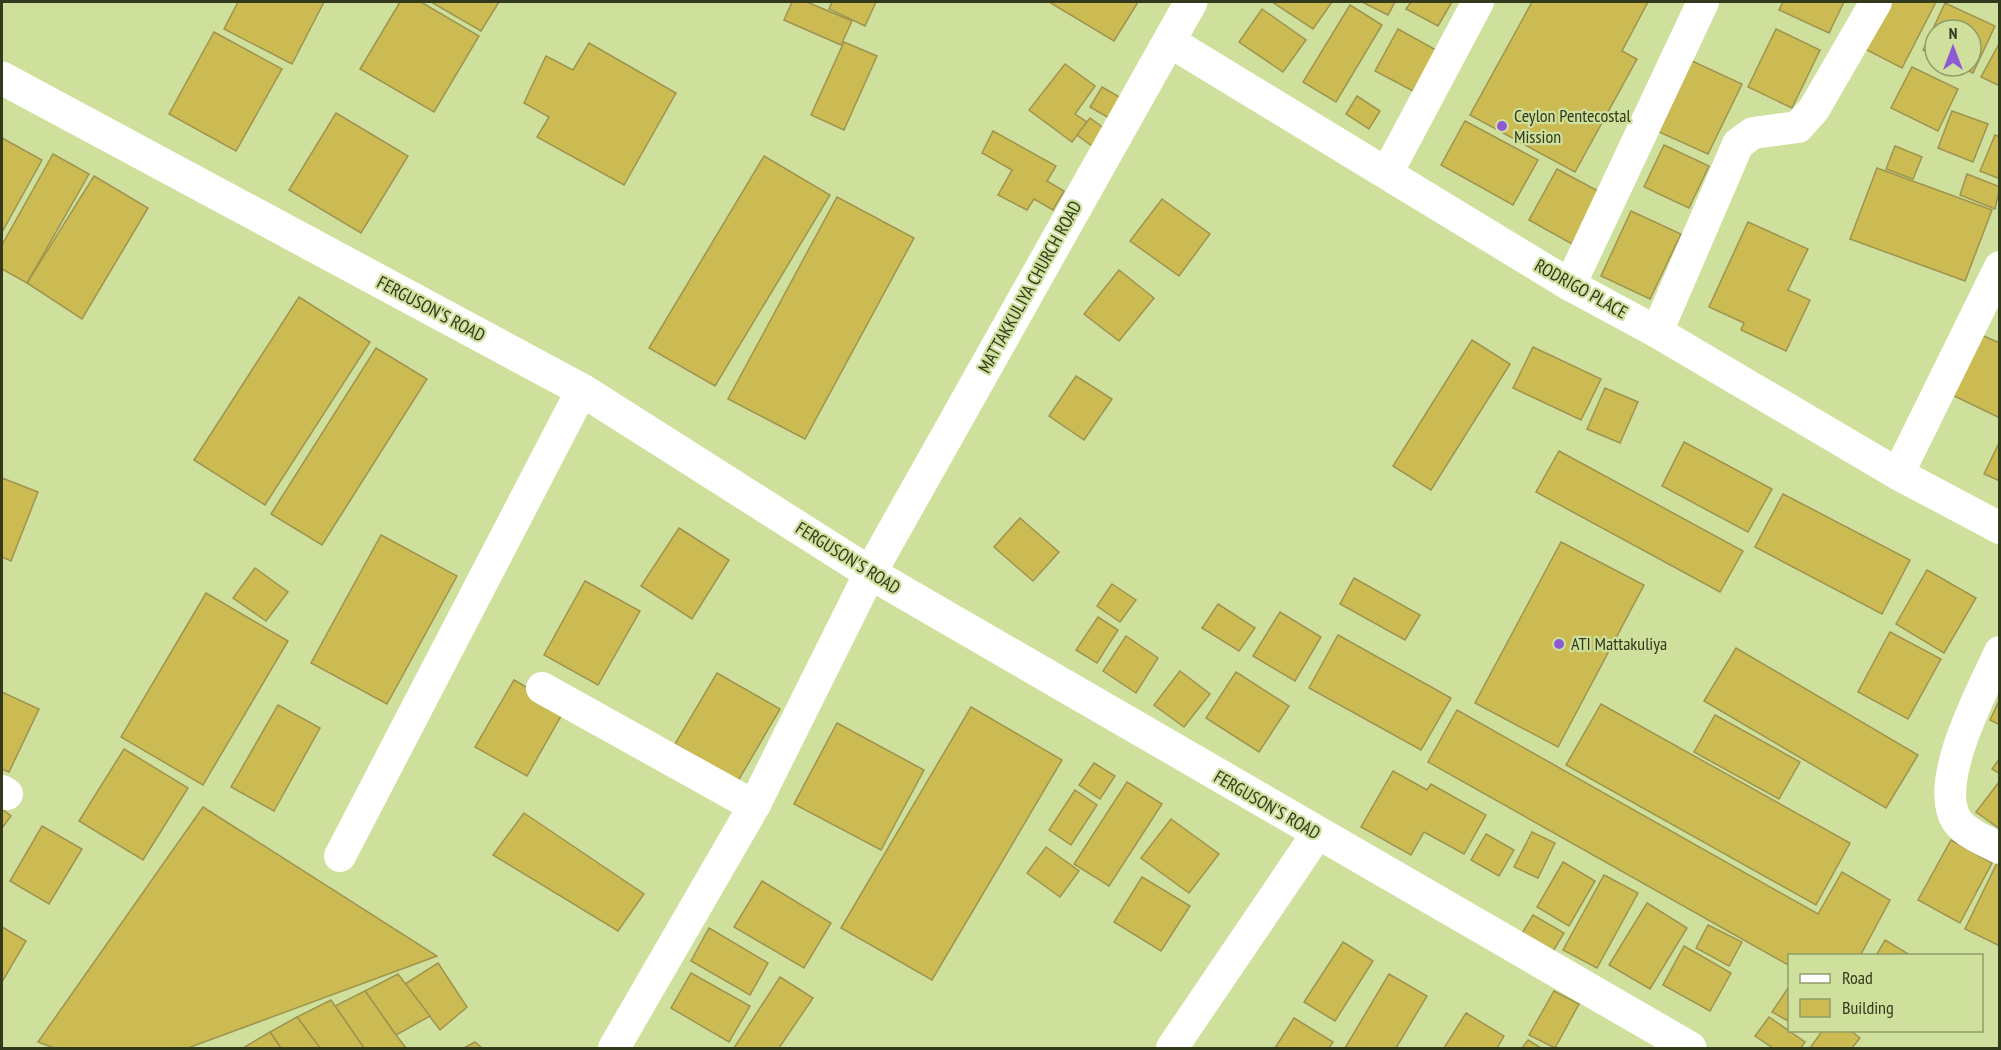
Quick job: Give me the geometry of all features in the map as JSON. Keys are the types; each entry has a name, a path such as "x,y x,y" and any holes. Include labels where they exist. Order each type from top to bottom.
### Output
{"street":[{"name":"MATTAKKULIYA CHURCH ROAD","path":"870,573 1191,2"},
{"path":"1387,173 1478,2"},
{"path":"1570,285 1703,2"},
{"path":"1658,332 1738,144 1753,133 1798,127 1814,109 1876,2"},
{"name":"RODRIGO PLACE","path":"1169,41 1570,285 1658,332 1898,474 2000,528"},
{"name":"FERGUSON'S ROAD","path":"2,78 582,390 870,573 1690,1048"},
{"path":"1898,474 2000,267"},
{"path":"340,856 582,390"},
{"path":"614,1048 754,806 870,573"},
{"path":"2000,652 1952,766 1953,811 1957,820 1967,831 2000,848"},
{"path":"542,688 754,806"},
{"path":"1172,1048 1317,834"}],"building":[{"path":"238,2 324,2 292,64 224,29"},
{"path":"400,2 421,2 479,36 434,112 360,69"},
{"path":"431,2 499,2 481,31"},
{"path":"792,2 807,2 852,21 841,45 784,20"},
{"path":"832,2 876,2 865,26 829,9"},
{"path":"1049,2 1138,2 1114,41"},
{"path":"1272,2 1332,2 1313,29"},
{"path":"1362,2 1395,2 1388,15"},
{"path":"1411,2 1452,2 1438,26 1406,9"},
{"path":"1532,2 1648,2 1622,51 1637,59 1575,172 1470,115"},
{"path":"1783,2 1844,2 1829,33 1779,10"},
{"path":"1887,2 1936,2 1928,18 1923,18 1923,27 1902,68 1863,48"},
{"path":"1945,3 1978,18 1938,18"},
{"path":"1350,5 1382,25 1336,102 1303,82"},
{"path":"1262,9 1306,40 1283,72 1239,42"},
{"path":"1983,20 1995,26 1983,52"},
{"path":"1398,29 1436,50 1413,91 1375,71"},
{"path":"1776,29 1820,50 1792,108 1748,87"},
{"path":"214,32 282,69 236,151 169,114"},
{"path":"844,42 877,56 844,130 811,115"},
{"path":"2000,42 2000,86 1983,78 1983,73"},
{"path":"589,43 676,93 624,185 537,137 549,117 524,103 546,56 573,70"},
{"path":"1692,61 1742,84 1708,154 1659,132"},
{"path":"1065,64 1095,86 1075,114 1087,122 1072,142 1029,110"},
{"path":"1912,67 1923,72 1923,78 1935,78 1958,89 1938,131 1891,108"},
{"path":"1102,87 1121,98 1109,118 1090,107"},
{"path":"1357,96 1380,111 1369,129 1346,114"},
{"path":"1952,111 1988,124 1973,162 1938,148"},
{"path":"336,113 408,156 361,233 289,190"},
{"path":"1090,118 1105,129 1092,146 1077,135"},
{"path":"1465,121 1538,160 1513,205 1441,165"},
{"path":"993,131 1056,166 1047,181 1064,191 1053,210 1034,199 1027,210 998,195 1012,170 982,153"},
{"path":"1995,135 2000,137 2000,179 1980,171"},
{"path":"2,138 42,160 2,232"},
{"path":"1664,145 1709,166 1689,208 1644,187"},
{"path":"1895,146 1922,157 1913,179 1886,169"},
{"path":"53,154 89,174 27,283 2,269 2,245"},
{"path":"764,156 830,195 715,386 649,348"},
{"path":"1877,168 1992,210 1965,281 1850,239"},
{"path":"1557,169 1600,192 1572,244 1529,220"},
{"path":"1967,174 2000,187 1995,209 1960,195"},
{"path":"94,176 148,208 82,319 27,283"},
{"path":"837,197 914,238 805,439 728,399"},
{"path":"1162,199 1210,234 1179,276 1130,241"},
{"path":"1631,211 1681,234 1650,299 1601,276"},
{"path":"1748,222 1808,249 1788,290 1810,300 1786,351 1741,330 1744,323 1709,307"},
{"path":"1119,270 1154,298 1119,341 1084,314"},
{"path":"299,297 370,342 265,505 194,460"},
{"path":"1979,334 2000,343 2000,418 1950,394"},
{"path":"1472,340 1510,364 1431,490 1393,466"},
{"path":"1533,347 1601,379 1581,420 1513,388"},
{"path":"376,348 427,379 322,545 271,514"},
{"path":"1076,376 1112,399 1084,440 1049,416"},
{"path":"1605,388 1638,402 1620,443 1587,429"},
{"path":"2000,441 2000,481 1984,474"},
{"path":"1684,442 1772,489 1748,532 1662,486"},
{"path":"1559,451 1743,551 1720,592 1536,492"},
{"path":"2,478 38,492 11,561 2,557"},
{"path":"1783,494 1910,560 1882,614 1755,547"},
{"path":"1020,518 1059,552 1033,581 994,547"},
{"path":"679,528 729,560 692,619 641,586"},
{"path":"381,535 457,576 387,704 311,663"},
{"name":"ATI Mattakuliya","path":"1561,542 1644,585 1558,747 1475,703"},
{"path":"255,568 288,592 266,621 233,598"},
{"path":"1927,570 1976,598 1944,653 1896,624"},
{"path":"1354,578 1420,615 1405,640 1340,604"},
{"path":"585,581 640,611 598,685 544,655"},
{"path":"1112,584 1136,600 1120,622 1097,606"},
{"path":"206,593 288,641 203,785 121,737"},
{"path":"1218,604 1255,628 1239,651 1202,628"},
{"path":"1280,612 1321,637 1295,681 1253,656"},
{"path":"1098,617 1118,630 1097,663 1076,650"},
{"path":"1890,632 1941,659 1908,719 1858,692"},
{"path":"1338,635 1451,698 1421,750 1309,688"},
{"path":"1126,636 1158,658 1136,693 1103,671"},
{"path":"1736,648 1918,755 1886,808 1704,701"},
{"path":"1180,671 1210,694 1184,727 1154,705"},
{"path":"1236,672 1289,706 1259,752 1206,718"},
{"path":"717,673 780,709 738,781 675,744"},
{"path":"514,680 565,709 527,776 475,747"},
{"path":"2,692 39,709 9,772 2,769"},
{"path":"2000,701 2000,725 1990,720"},
{"path":"1601,704 1850,843 1816,905 1566,765"},
{"path":"278,705 320,728 274,811 231,787"},
{"path":"971,707 1062,760 932,980 841,928"},
{"path":"1457,710 1818,914 1842,872 1890,900 1861,954 1788,954 1788,965 1428,762"},
{"path":"1715,715 1800,762 1779,799 1694,752"},
{"path":"837,723 924,770 881,850 794,804"},
{"path":"124,749 188,788 143,860 79,821"},
{"path":"2000,758 2000,774 1992,769"},
{"path":"1094,763 1115,776 1100,799 1079,785"},
{"path":"1393,771 1427,790 1431,784 1486,815 1464,854 1424,832 1411,855 1361,827"},
{"path":"1127,782 1162,804 1109,886 1074,864"},
{"path":"2000,782 2000,829 1976,812"},
{"path":"1075,790 1097,805 1071,845 1049,830"},
{"path":"203,807 437,956 188,1048 54,1048 38,1042"},
{"path":"2,809 11,816 2,828"},
{"path":"524,813 644,894 618,931 493,855"},
{"path":"1171,819 1219,854 1189,893 1141,858"},
{"path":"42,826 82,849 49,904 10,881"},
{"path":"1532,832 1555,843 1538,878 1514,867"},
{"path":"1486,834 1514,850 1499,876 1471,860"},
{"path":"1951,840 1992,863 1960,923 1918,900"},
{"path":"1046,847 1079,871 1060,897 1027,873"},
{"path":"1563,862 1595,881 1569,926 1537,907"},
{"path":"1997,863 2000,864 2000,946 1965,929"},
{"path":"1604,875 1638,893 1597,968 1563,950"},
{"path":"1142,877 1190,906 1161,951 1114,922"},
{"path":"762,881 831,923 804,968 734,927"},
{"path":"1647,903 1687,928 1650,989 1609,965"},
{"path":"1533,915 1564,933 1552,953 1521,935"},
{"path":"1708,925 1742,942 1729,966 1696,948"},
{"path":"2,927 26,941 2,982"},
{"path":"709,928 768,963 750,995 691,961"},
{"path":"1885,940 1908,954 1877,954"},
{"path":"1343,942 1373,961 1335,1021 1304,1002"},
{"path":"1684,946 1731,973 1710,1011 1663,985"},
{"path":"438,963 467,1007 440,1030 405,984"},
{"path":"691,973 750,1006 729,1042 671,1008"},
{"path":"398,974 430,1016 396,1035 365,991"},
{"path":"1389,974 1427,996 1396,1048 1345,1048"},
{"path":"780,977 813,998 779,1048 734,1048"},
{"path":"1788,988 1788,1021 1772,1012"},
{"path":"365,991 406,1048 364,1048 335,1006"},
{"path":"1554,991 1579,1004 1555,1048 1529,1035"},
{"path":"331,1000 364,1048 320,1048 297,1017"},
{"path":"1466,1013 1504,1036 1497,1048 1444,1048"},
{"path":"297,1017 320,1048 281,1048 270,1032"},
{"path":"1769,1017 1805,1042 1801,1048 1773,1048 1755,1036"},
{"path":"1294,1018 1333,1042 1329,1048 1275,1048"},
{"path":"270,1032 281,1048 243,1048"},
{"path":"1822,1032 1852,1032 1860,1038 1852,1048 1810,1048"},
{"path":"1528,1040 1541,1048 1522,1048"},
{"path":"475,1042 482,1048 464,1048"}],"place":[{"name":"Ceylon Pentecostal Mission","path":"1502,126"},
{"name":"ATI Mattakuliya","path":"1559,644"}]}
